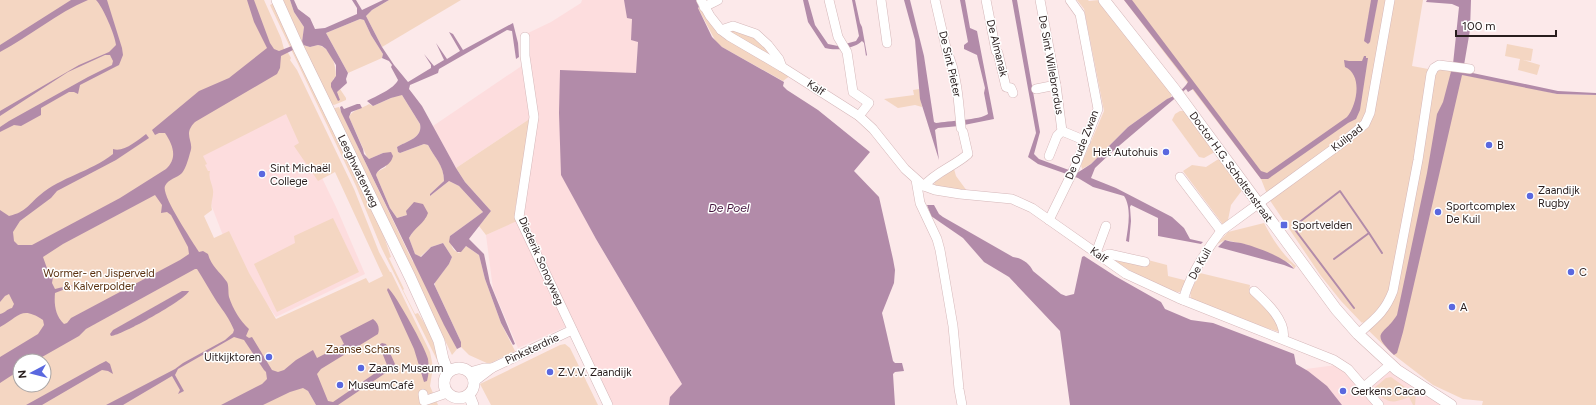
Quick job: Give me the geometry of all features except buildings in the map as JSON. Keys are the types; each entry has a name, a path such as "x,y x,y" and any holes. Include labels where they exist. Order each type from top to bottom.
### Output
{"main road":[{"name":"Leeghwaterweg","path":"277,0 297,46 410,277 453,370"},
{"name":"Doctor H.G. Scholtenstraat","path":"1104,0 1262,201 1324,294 1358,334 1397,370 1451,405"},
{"path":"462,368 472,377 474,389 467,401 456,398 447,393 444,384 446,376 453,370 462,368"}],"street":[{"path":"702,4 718,0"},
{"path":"829,0 842,45 847,52 853,92 869,103 860,116"},
{"path":"881,0 887,43"},
{"name":"De Sint Pieter","path":"924,186 930,179 954,165 968,154 962,130 958,96 935,0"},
{"name":"De Almanak","path":"986,0 996,51 998,53 1006,87 1011,88 1013,93"},
{"name":"De Sint Willebrordus","path":"1040,0 1056,85 1062,130 1057,136 1049,156"},
{"name":"De Oude Zwan","path":"1049,220 1075,167 1098,108 1080,14 1070,0"},
{"name":"Kuilpad","path":"1262,201 1343,142 1365,124 1370,113 1390,0"},
{"name":"Kalf","path":"702,4 721,30 743,46 782,67 860,116 873,129 905,169 924,186 935,190 960,194 1012,199 1032,208 1126,274 1184,300 1334,360 1348,368 1379,405"},
{"name":"Kalf","path":"721,30 733,26 756,34 768,45 779,59 782,67"},
{"name":"Diederik Sonoyweg","path":"525,37 525,56 534,117 519,217 608,405"},
{"path":"1358,334 1378,317 1387,306 1393,291 1418,160 1431,74 1434,68 1439,65 1470,69"},
{"path":"1036,89 1056,85"},
{"name":"De Sint Willebrordus","path":"1062,130 1086,141"},
{"path":"1180,177 1221,231"},
{"path":"916,180 920,203 937,239 940,250 952,326 962,405"},
{"name":"De Kuil","path":"1184,300 1187,288 1196,268 1210,244 1221,231 1262,201"},
{"path":"1106,226 1099,255 1109,254 1145,262"},
{"path":"1254,291 1273,310 1284,335 1283,339"},
{"name":"Pinksterdrie","path":"472,377 572,330"},
{"path":"1364,387 1391,364"},
{"path":"424,397 447,393"}],"shaded area":[{"path":"582,0 639,0 637,73 561,174 596,239 682,384 669,405 612,405 574,323 518,348 493,289 486,235 522,218 531,118 456,168 433,126 529,61 526,34 551,22 581,3"},
{"name":"Sint Michaël College","path":"283,97 337,209 365,274 276,317 237,261 222,233 212,207 197,140"},
{"path":"1336,365 1364,381 1384,367 1443,405 1326,405 1306,369"}],"green space":[{"name":"Wormer- en Jisperveld & Kalverpolder","path":"0,0 264,0 281,38 284,49 286,49 291,58 290,60 297,70 354,189 379,252 391,272 430,352 433,367 430,386 438,405 325,405 316,383 304,388 308,391 316,405 0,405","holes":["286,114 299,143 294,146 318,181 335,172 383,276 369,283 366,278 276,319 249,273 229,231 214,238 204,216 212,210 211,205 213,187 210,178 210,171 208,171 205,165 207,164 203,156"]},
{"path":"283,0 290,0 294,12 304,27 302,42"},
{"path":"389,0 461,0 382,47 366,16 372,10"},
{"path":"1077,0 1099,0 1171,91 1171,98 1167,99 1128,127 1091,164 1082,169 1081,165 1104,111 1084,9"},
{"name":"Sportcomplex De Kuil","path":"1124,0 1423,0 1412,66 1439,71 1442,69 1451,69 1451,73 1515,84 1557,94 1596,95 1596,405 1482,405 1483,401 1463,399 1433,385 1394,355 1341,301 1321,276 1269,199 1261,179"},
{"path":"274,3 381,228 391,257 389,258 404,289 403,290 415,314 418,313 428,329 441,362 438,362 381,247 356,186 270,5"},
{"path":"699,7 708,18 791,75 783,81 722,47 716,42 698,8"},
{"path":"360,19 364,20 371,35 383,54 382,58 348,73 326,33"},
{"path":"732,29 755,38 778,61 730,33"},
{"path":"1507,44 1533,49 1531,61 1523,60 1540,65 1537,75 1518,70 1520,59 1505,56"},
{"path":"303,45 310,47 318,45 326,49 334,62 336,77 333,79 337,92 340,89 346,100 334,105 330,103"},
{"path":"919,89 922,107 915,105 898,108 884,99 914,95 913,90"},
{"path":"398,95 402,95 420,124 420,129 417,136 397,147 398,152 400,153 424,144 428,145 441,165 444,175 444,181 430,194 430,196 449,181 459,186 483,212 450,236 452,246 456,252 459,253 466,246 479,255 485,279 501,323 515,351 489,364 469,355 461,347 461,342 435,286 435,282 449,264 452,257 443,243 431,247 420,257 415,254 409,238 417,225 426,218 407,215 397,218 390,208 376,175 377,172 386,167 383,153 369,159 367,157 349,117 355,111 369,104 373,106"},
{"path":"339,107 407,250 413,262 415,260 414,262 457,349 452,355 334,112 335,108"},
{"path":"1180,111 1184,111 1214,150 1213,153 1204,158 1199,157 1172,120 1175,114"},
{"path":"531,118 525,160 515,209 517,221 486,235 479,226 491,211 465,182 456,168"},
{"path":"1221,159 1243,189 1231,205 1228,220 1224,226 1183,171 1192,165 1206,167"},
{"path":"954,169 956,176 967,191 951,190 934,185 935,182"},
{"path":"333,218 359,272 277,312 254,264 295,243 294,236"},
{"path":"1264,223 1286,257 1296,266 1294,269 1291,264 1247,245 1226,240 1217,244 1228,232"},
{"path":"1112,259 1147,266 1148,260 1167,265 1168,276 1188,281 1180,292 1165,289"},
{"path":"1200,273 1250,285 1249,292 1264,302 1282,333 1245,321 1191,299 1190,292"},
{"name":"Z.V.V. Zaandijk","path":"565,344 570,348 598,405 491,405 480,384 560,345"},
{"path":"1391,377 1416,395 1415,405 1413,405 1409,397 1397,401 1389,401 1372,390 1386,378"}],"water":[{"path":"71,0 88,0 65,11 0,52 0,45"},
{"path":"96,0 107,0 122,48 123,55 119,65 80,85 78,94 69,92 41,108 41,115 21,126 14,125 0,132 0,127 9,121 112,65 113,61 110,55 105,55 68,72 0,116 0,111 79,65 109,52 116,45 108,21"},
{"path":"247,0 254,0 270,43 274,49 279,51 302,42 304,27 294,12 290,0 294,0 298,9 310,18 315,29 325,28 357,14 357,8 352,0 356,0 362,10 383,0 389,0 372,10 366,16 382,47 408,82 431,68 431,65 424,54 434,66 444,60 436,43 447,59 460,51 449,32 453,34 463,50 513,23 518,43 519,57 516,59 512,31 507,30 439,69 438,73 410,85 409,89 422,106 465,182 491,211 469,239 484,254 490,283 515,344 513,345 501,323 485,279 479,255 466,246 461,252 457,252 449,242 450,236 483,212 459,186 449,181 430,196 430,194 444,181 444,175 441,166 428,145 424,144 400,153 398,152 397,147 417,136 420,129 420,124 402,95 373,106 367,101 389,89 398,80 391,67 392,65 389,61 382,58 383,54 371,35 364,20 360,19 326,33 348,73 346,79 347,83 337,92 340,100 338,101 331,87 331,83 336,76 336,65 326,49 322,46 318,45 310,47 303,45 281,56 280,68 277,74 195,122 189,131 191,149 186,166 182,173 166,184 165,191 177,217 199,252 203,251 208,254 213,265 227,282 229,297 233,306 240,319 249,329 246,336 249,338 252,337 272,370 278,372 284,370 296,360 313,350 317,358 344,344 340,336 373,319 378,326 378,334 321,369 317,374 328,401 333,402 387,365 379,345 382,343 386,344 395,364 393,368 338,405 316,405 308,391 303,388 290,392 263,405 221,405 262,384 267,379 266,372 244,340 234,337 178,369 175,375 184,391 178,394 180,390 172,376 123,405 106,405 175,369 225,340 233,333 234,330 228,319 197,269 195,269 86,329 79,336 49,353 12,353 12,375 0,383 0,357 38,334 44,325 43,320 30,313 25,313 16,316 0,327 0,314 12,308 14,304 9,294 0,302 0,210 9,216 19,212 26,208 48,189 113,154 113,149 117,150 126,148 146,134 149,138 116,160 57,191 51,198 20,221 13,232 14,241 18,245 32,245 120,198 170,165 173,151 170,142 165,133 155,135 152,130 199,91 229,78 267,48 254,22","holes":["155,195 162,205 161,213 167,212 171,215 188,247 189,254 71,318 64,324 61,321 56,309 55,293 73,286 71,285 55,289 52,283 53,277 56,275 49,273 43,257 63,244"]},
{"name":"De Poel","path":"624,0 696,0 699,7 698,8 712,37 722,47 784,82 783,86 787,90 818,110 870,152 854,171 879,197 895,270 894,283 882,313 893,361 895,363 902,363 904,371 895,372 893,374 895,405 669,405 670,397 682,384 596,239 561,175 559,113 560,70 636,73 638,42 631,40 632,19 627,18"},
{"path":"803,0 808,0 815,25 828,44 838,46 856,41 859,36 852,0 855,0 867,55 866,56 864,43 862,41 859,44 845,49 825,48 808,22"},
{"path":"904,0 910,0 924,56 934,122 936,123 971,119 988,114 984,93 985,88 977,55 964,49 964,45 968,42 960,0 965,0 970,28 977,31 994,119 959,126 938,128 935,130 939,160 920,99 915,40"},
{"path":"1012,0 1017,0 1040,132 1034,154 1039,159 1077,173 1091,164 1128,127 1179,92 1188,82 1124,0 1132,0 1261,171 1267,173 1347,117 1351,112 1356,98 1356,83 1351,71 1345,67 1344,60 1362,61 1364,56 1366,56 1366,58 1368,58 1360,110 1356,119 1348,123 1268,179 1261,179 1193,89 1188,92 1186,89 1113,151 1095,168 1091,178 1116,188 1172,217 1184,228 1190,239 1203,242 1201,244 1158,236 1158,218 1131,205 1129,242 1126,241 1129,212 1124,196 1093,187 1078,178 1038,164 1028,157 1036,133"},
{"path":"1371,0 1378,0 1370,42 1368,44 1364,41"},
{"path":"1427,0 1471,0 1470,30 1463,71 1558,91 1596,93 1596,95 1557,94 1462,75 1403,332 1397,353 1394,355 1382,342 1381,334 1397,315 1427,173 1437,114 1443,102 1453,64 1459,7 1452,4 1426,2"},
{"path":"360,104 362,108 351,112 349,117 364,154 369,159 383,153 391,152 393,156 390,163 377,172 376,175 390,208 397,218 407,215 406,211 414,202 423,204 428,213 427,217 409,238 415,254 421,257 431,247 443,243 452,257 449,264 434,284 461,342 461,347 457,349 341,112 340,107 342,106 344,109"},
{"path":"927,205 934,205 939,214 943,217 1013,257 1025,262 1033,271 1061,294 1066,296 1074,294 1082,257 1084,256 1115,276 1161,302 1165,309 1191,320 1213,323 1294,354 1296,364 1308,371 1327,386 1342,405 1070,405 1060,331 1009,277 984,262 963,238 931,216"},
{"path":"1225,240 1241,243 1270,253 1285,261 1294,269 1218,247"},
{"path":"388,288 403,310 426,353 429,364 427,381 424,382 414,349 387,290"},
{"path":"182,291 189,291 177,302 153,316 127,330 111,336 110,334 113,330"},
{"path":"106,361 110,364 113,374 102,370 42,405 26,405 48,393 52,393 52,391"}],"waterway":[{"path":"1354,308 1293,227 1340,191 1369,233"},
{"path":"1334,259 1369,233 1382,253"}],"place":[{"name":"B","path":"1489,145"},
{"name":"Het Autohuis","path":"1166,152"},
{"name":"Sint Michaël College","path":"262,174"},
{"name":"Zaandijk Rugby","path":"1530,196"},
{"name":"Sportcomplex De Kuil","path":"1438,212"},
{"name":"Sportvelden","path":"1284,225"},
{"name":"C","path":"1571,272"},
{"name":"A","path":"1452,307"},
{"name":"Uitkijktoren","path":"269,357"},
{"name":"Zaans Museum","path":"361,368"},
{"name":"Z.V.V. Zaandijk","path":"550,372"},
{"name":"MuseumCafé","path":"340,385"},
{"name":"Gerkens Cacao","path":"1343,391"}],"park label":[{"name":"Zaanse Schans","path":"363,349"}]}
